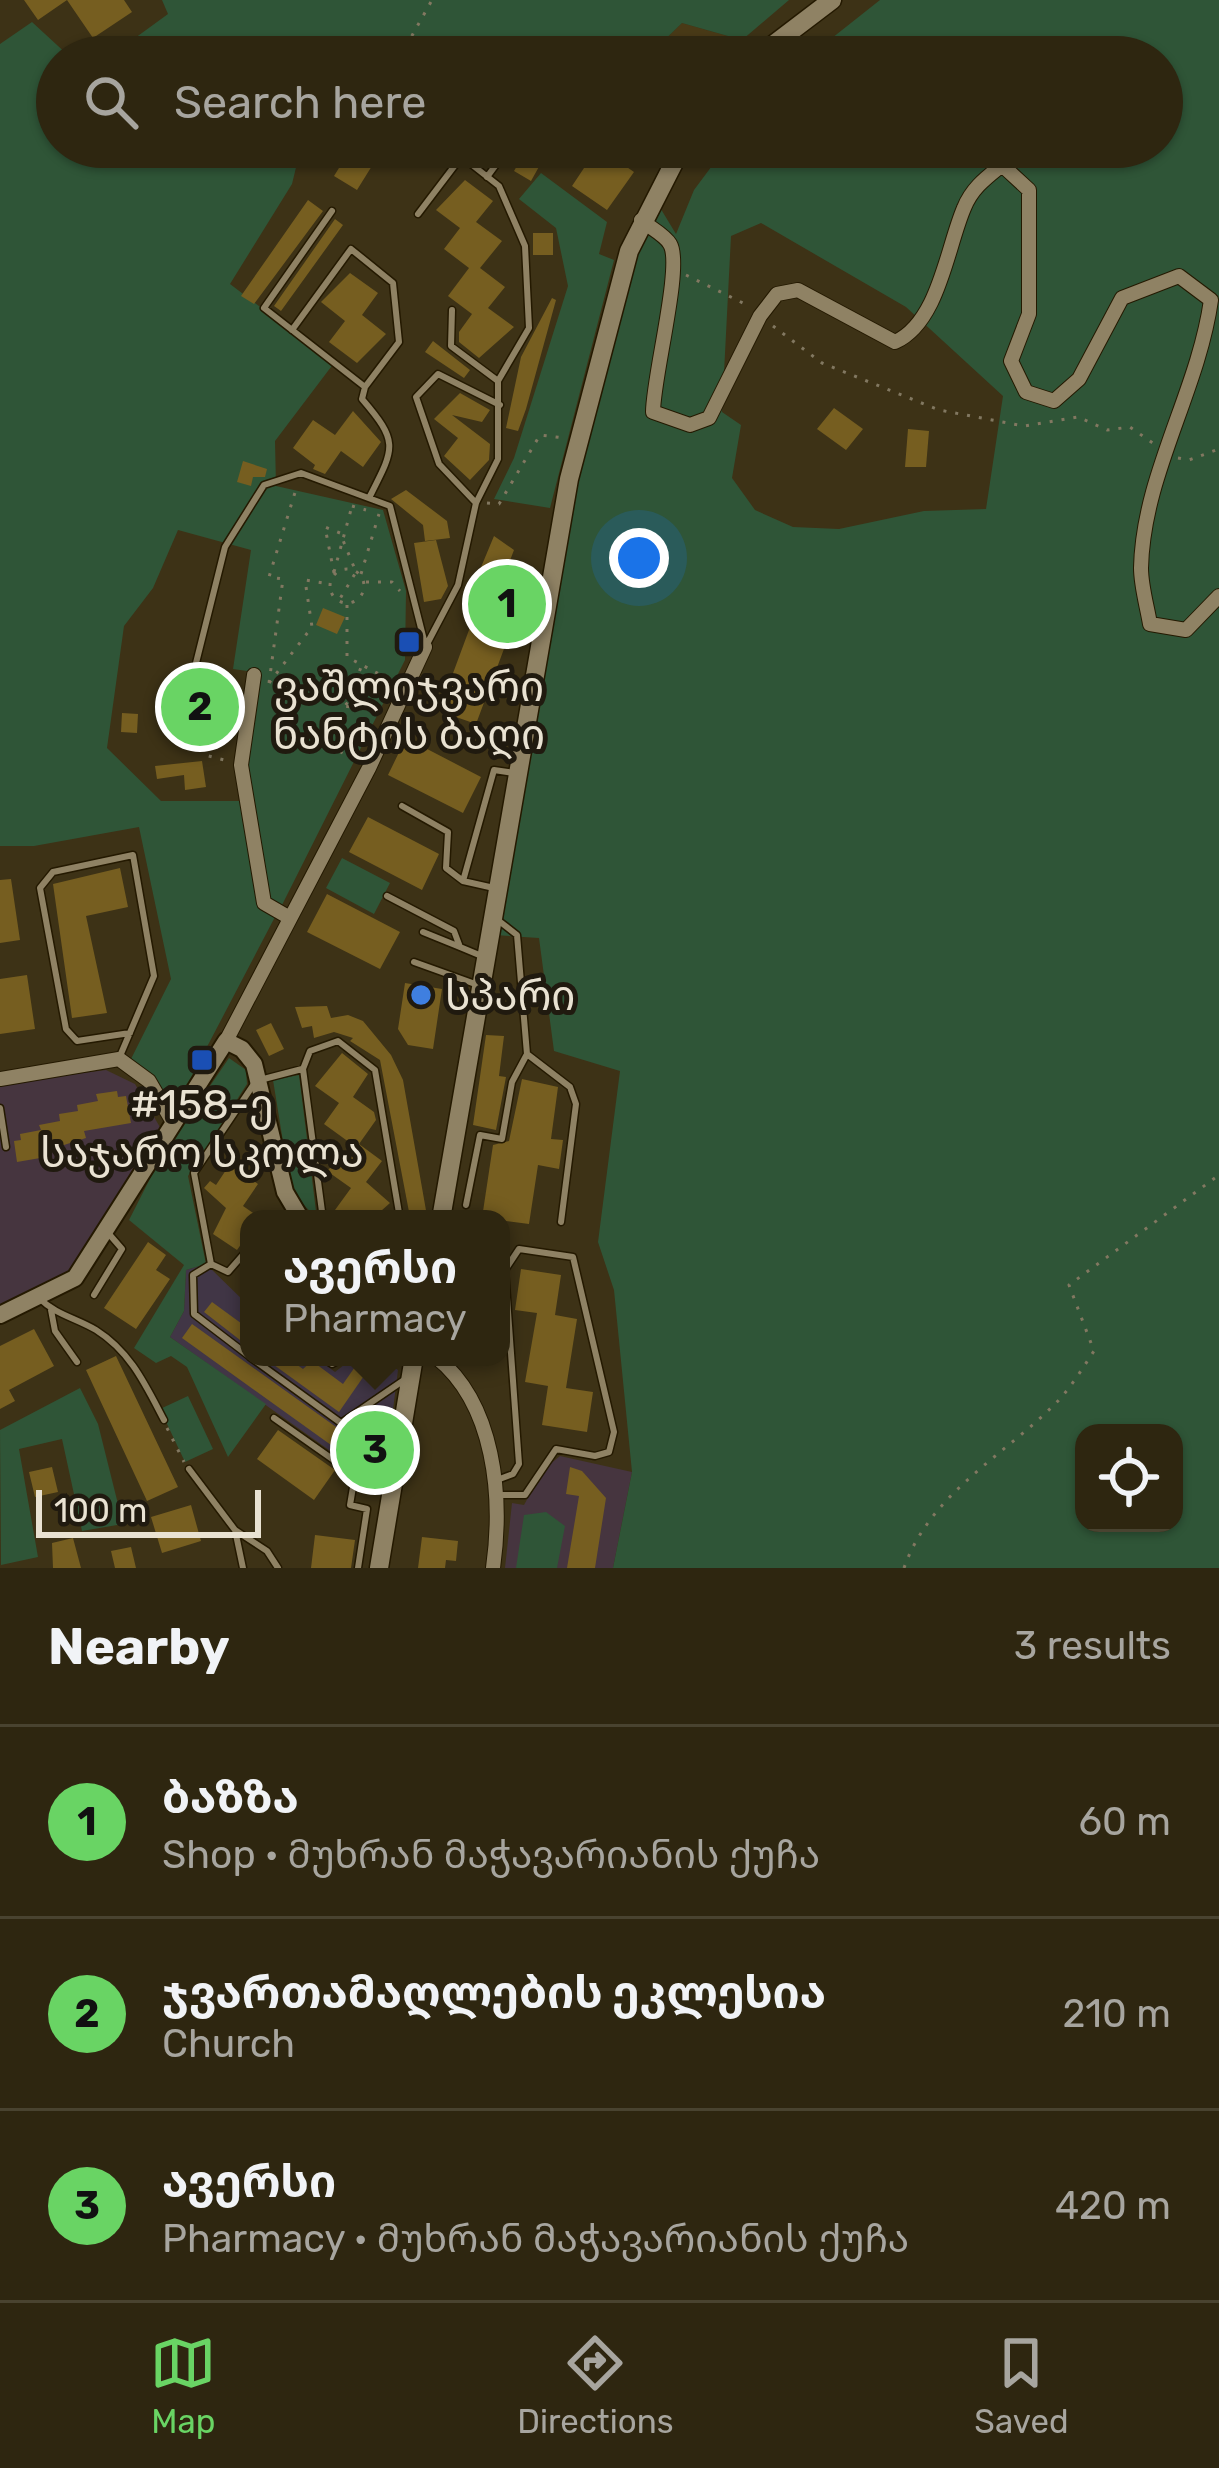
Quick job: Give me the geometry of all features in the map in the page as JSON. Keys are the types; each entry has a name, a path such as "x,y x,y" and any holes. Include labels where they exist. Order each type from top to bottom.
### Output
{"main road":[{"path":"785,36 832,0"},
{"path":"442,1210 478,985 578,440 641,220 669,168"},
{"path":"379,1568 412,1366"}],"street":[{"path":"641,220 670,244 676,270 653,374 652,412 690,425 709,418 760,316 777,295 798,290 896,342 905,338 944,266 964,208 978,184 998,168"},
{"path":"1005,168 1029,190 1029,314 1011,361 1026,392 1054,400 1079,379 1122,298 1179,276 1210,300 1204,351 1151,494 1141,570 1150,624 1186,630 1219,596"},
{"path":"0,1315 45,1304 75,1278 175,1124 226,1041 369,768 425,647"},
{"path":"262,679 248,708 242,765 264,903 290,918"},
{"path":"226,1041 242,1049 254,1064 284,1192 295,1210"},
{"path":"0,1079 119,1059 148,1081 175,1124"},
{"path":"447,1366 472,1397 494,1488 493,1568"}],"lane":[{"path":"418,214 454,168"},
{"path":"425,647 458,585 476,503 498,459 498,381 529,328 525,246 499,186 474,168"},
{"path":"488,177 494,168"},
{"path":"332,211 264,308 365,387"},
{"path":"292,330 351,249 393,283 399,342 365,387 362,399 388,429 392,452 370,496"},
{"path":"452,310 451,346 498,381"},
{"path":"476,503 439,464 416,397 438,374 500,405"},
{"path":"193,675 225,547 264,485 301,473 390,506 425,647"},
{"path":"463,881 494,770 516,773"},
{"path":"402,806 450,834 446,868 463,881 496,888"},
{"path":"119,1059 130,1033 154,976 134,855 52,872 40,888 66,1029 77,1041 130,1033"},
{"path":"387,896 454,931 460,947"},
{"path":"466,1205 480,1135 502,1139 512,1082 527,1054 517,935 491,914"},
{"path":"423,932 460,947 485,950 495,935 517,935"},
{"path":"414,962 478,985"},
{"path":"322,1210 303,1069 310,1051 338,1041 375,1070 398,1210"},
{"path":"527,1054 570,1087 576,1104 561,1222"},
{"path":"211,1264 194,1175 256,1081 303,1069"},
{"path":"0,1108 6,1147"},
{"path":"94,1295 122,1249 106,1232"},
{"path":"494,1488 525,1495 556,1449 595,1456 609,1453 614,1432 573,1258 519,1249 510,1262"},
{"path":"211,1264 228,1272 240,1258"},
{"path":"211,1264 193,1275 194,1314 240,1349"},
{"path":"45,1304 77,1362"},
{"path":"45,1304 117,1347 135,1365 164,1420"},
{"path":"494,1488 518,1464 510,1345"},
{"path":"262,1366 341,1423 412,1366"},
{"path":"274,1418 391,1501"},
{"path":"189,1469 236,1530 267,1551 278,1568"},
{"path":"356,1475 350,1505 367,1509 391,1501"},
{"path":"358,1568 367,1509"},
{"path":"236,1530 243,1568"}],"path":[{"path":"411,36 431,0"},
{"path":"676,270 760,316 822,363 939,410 1024,426 1078,417 1107,430 1130,427 1180,459 1219,448"},
{"path":"476,503 499,504 540,436 578,440"},
{"path":"248,708 262,679 283,579 269,577 301,473"},
{"path":"329,584 355,492"},
{"path":"338,602 360,577 380,513 352,506"},
{"path":"334,574 325,527 340,533 363,593 347,604 338,602"},
{"path":"334,574 392,582 405,596 412,595"},
{"path":"262,679 312,627 305,580 329,584"},
{"path":"329,584 338,602"},
{"path":"347,604 347,657 406,689"},
{"path":"348,705 340,698 341,687 355,682 362,665"},
{"path":"193,675 191,688 181,689 186,732 200,731 205,755 242,765"},
{"path":"348,705 362,700 363,689 355,682"},
{"path":"348,705 339,751 369,768"},
{"path":"904,1568 913,1544 944,1501 1059,1400 1094,1351 1069,1286 1219,1175"},
{"path":"164,1420 189,1469"}],"shaded area":[{"path":"682,23 728,36 669,36"},
{"path":"106,1070 135,1084 161,1129 72,1271 0,1308 0,1084"},
{"path":"206,1264 240,1297 240,1366 327,1366 335,1372 343,1366 392,1366 398,1370 384,1481 367,1477 170,1337 184,1311 186,1270"},
{"path":"560,1456 632,1472 613,1568 505,1568 512,1503 524,1505 543,1470"}],"green space":[{"path":"162,0 789,0 747,36 728,36 682,23 669,36 138,36 168,14"},
{"path":"880,0 1219,0 1219,1568 613,1568 632,1472 614,1290 598,1242 620,1071 554,1051 539,938 495,935 569,479 653,196 676,234 694,190 710,168 1183,168 1183,36 835,36","holes":["761,223 906,307 1003,396 986,509 924,511 839,529 793,527 755,510 732,478 741,425 722,412 731,236"]},
{"path":"32,22 47,36 36,36 36,168 296,168 292,184 230,284 334,363 275,441 276,486 383,510 406,591 405,660 280,909 266,900 247,767 261,673 233,669 251,550 178,530 153,588 124,626 107,748 161,801 242,801 259,908 276,915 175,1108 131,1059 171,979 139,827 34,846 0,846 0,44"},
{"path":"541,173 607,222 599,254 614,260 550,508 494,499 514,458 568,286 556,228 519,199"},
{"path":"342,858 390,883 374,914 326,888"},
{"path":"229,1058 246,1070 247,1084 188,1176 206,1264 186,1270 184,1311 170,1337 266,1404 228,1457 187,1367 171,1356 156,1363 134,1348 184,1265 129,1220 159,1161"},
{"path":"299,1075 316,1210 309,1210 291,1191 273,1080"},
{"path":"80,1388 98,1424 123,1524 82,1531 62,1439 19,1449 38,1557 1,1565 0,1430"},
{"path":"188,1396 213,1449 185,1462 160,1409"},
{"path":"546,1512 565,1526 557,1568 516,1568 524,1515"}],"building":[{"path":"24,0 67,0 38,20"},
{"path":"67,0 124,0 132,12 92,36"},
{"path":"339,168 371,168 357,190 334,176"},
{"path":"516,168 538,168 531,181"},
{"path":"584,168 634,172 607,210 572,186"},
{"path":"465,180 493,201 476,222 502,241 480,268 505,287 488,308 514,327 479,358 459,342 459,332 472,314 448,296 469,268 444,249 460,228 436,210"},
{"path":"308,200 323,211 254,304 241,296"},
{"path":"335,219 343,225 281,311 274,306"},
{"path":"533,233 553,233 553,255 533,255"},
{"path":"350,273 378,293 362,315 386,334 357,363 329,342 345,321 321,302"},
{"path":"552,298 556,300 526,409 518,431 506,428 521,357"},
{"path":"433,341 470,370 464,378 425,352"},
{"path":"460,393 490,410 482,422 452,415 490,444 489,460 470,480 444,456 458,438 434,419"},
{"path":"834,408 863,429 846,450 817,429"},
{"path":"353,411 381,442 363,467 341,451 325,474 313,469 315,465 293,448 313,420 335,435"},
{"path":"908,429 929,431 926,467 905,467"},
{"path":"243,461 267,469 265,477 253,477 251,486 237,482"},
{"path":"406,490 447,521 450,538 425,541 423,525 391,499"},
{"path":"494,536 514,550 500,586 524,595 476,724 439,711 489,576 479,572"},
{"path":"436,540 448,586 441,599 424,602 414,543"},
{"path":"323,608 345,617 337,634 316,625"},
{"path":"210,694 212,717 191,720 188,696"},
{"path":"122,713 138,714 137,733 121,732"},
{"path":"406,738 481,777 463,813 388,775"},
{"path":"202,761 206,787 185,790 184,775 157,779 155,766"},
{"path":"368,817 439,854 422,890 349,852"},
{"path":"120,868 128,907 86,916 107,1013 72,1018 53,884"},
{"path":"11,879 20,940 0,943 0,880"},
{"path":"327,894 400,932 380,969 307,932"},
{"path":"27,975 35,1029 0,1034 0,979"},
{"path":"405,983 442,989 433,1049 408,1045 398,1029"},
{"path":"327,1006 331,1018 348,1015 363,1021 391,1055 403,1080 426,1210 409,1210 380,1060 350,1041 353,1038 334,1032 314,1038 312,1026 302,1028 295,1007"},
{"path":"271,1023 284,1049 269,1056 256,1030"},
{"path":"486,1035 504,1036 499,1076 506,1077 496,1130 473,1125"},
{"path":"342,1053 368,1074 353,1097 374,1112 376,1120 359,1144 382,1161 366,1182 390,1203 382,1210 335,1210 351,1188 327,1171 353,1145 324,1124 339,1103 315,1086"},
{"path":"522,1079 558,1087 551,1139 563,1140 559,1169 538,1165 529,1224 510,1222 510,1210 483,1210 493,1145 509,1141"},
{"path":"117,1091 118,1097 126,1096 131,1123 84,1131 86,1138 45,1151 46,1157 17,1162 14,1141 21,1140 20,1134 60,1121 59,1114 78,1111 77,1105 98,1101 96,1094"},
{"path":"230,1164 258,1184 243,1206 249,1210 240,1210 237,1250 213,1234 226,1208 204,1188 210,1181 216,1185"},
{"path":"148,1242 166,1255 156,1270 170,1279 136,1329 104,1308"},
{"path":"521,1269 561,1275 555,1315 577,1319 566,1388 593,1392 587,1432 542,1425 548,1386 525,1382 537,1313 515,1310"},
{"path":"212,1302 240,1322 240,1340 204,1312"},
{"path":"192,1324 240,1358 240,1366 251,1366 357,1442 372,1421 382,1427 370,1473 182,1338"},
{"path":"34,1329 54,1366 9,1390 15,1401 0,1409 0,1346"},
{"path":"116,1356 178,1487 147,1501 86,1370"},
{"path":"275,1366 319,1366 343,1384 356,1366 371,1366 339,1412"},
{"path":"278,1430 335,1470 314,1500 257,1459"},
{"path":"52,1467 58,1492 35,1497 29,1472"},
{"path":"570,1467 582,1471 606,1498 595,1568 567,1568 579,1496 566,1494"},
{"path":"191,1505 201,1541 162,1553 151,1517"},
{"path":"315,1535 355,1540 351,1568 311,1568"},
{"path":"422,1537 458,1541 456,1561 446,1560 445,1568 418,1568"},
{"path":"73,1538 81,1568 53,1568 52,1543"},
{"path":"131,1547 136,1568 115,1568 111,1551"}],"place":[{"name":"ბაზზა","path":"507,604"},
{"name":"ვაშლიჯვარი ნანტის ბაღი","path":"409,642"},
{"name":"ჯვართამაღლების ეკლესია","path":"200,707"},
{"name":"სპარი","path":"421,995"},
{"name":"#158-ე საჯარო სკოლა","path":"202,1060"},
{"name":"ავერსი","path":"375,1450"}]}
